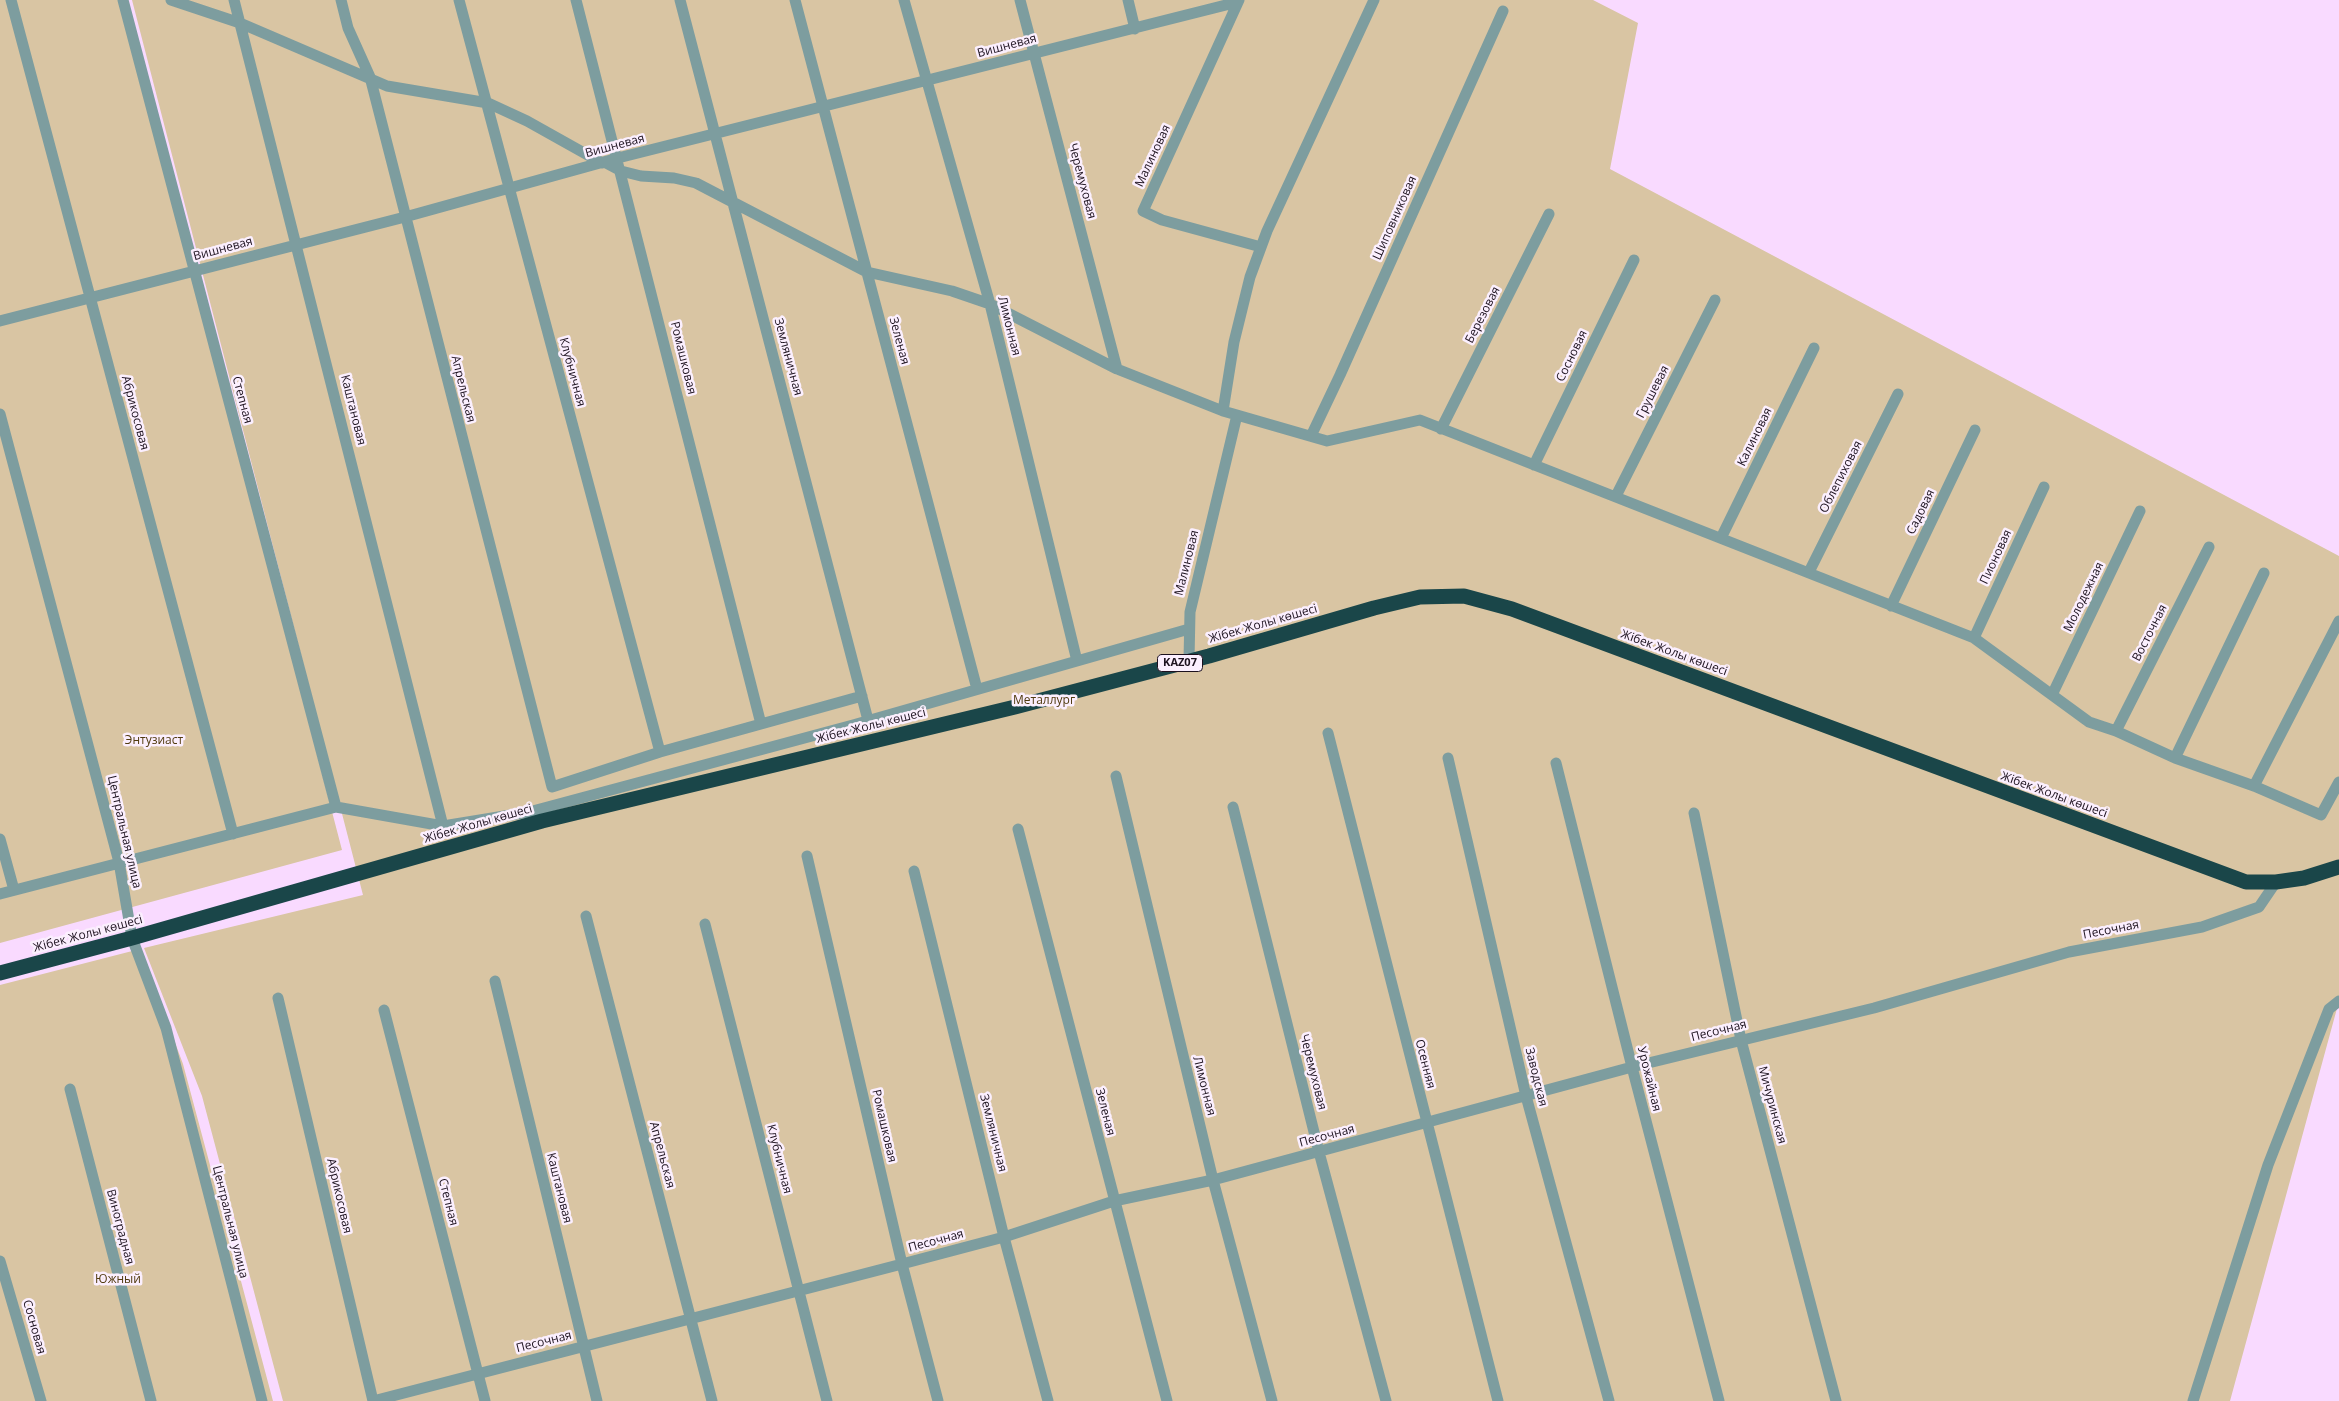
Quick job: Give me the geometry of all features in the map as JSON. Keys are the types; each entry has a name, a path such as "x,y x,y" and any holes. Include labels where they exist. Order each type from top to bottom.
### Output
{"highway":[{"name":"Жібек Жолы көшесі","path":"0,973 132,938 542,821 1015,707 1420,597 1464,596 1512,609 2246,882 2276,882 2304,878 2339,867"}],"street":[{"name":"Абрикосовая","path":"11,0 233,834"},
{"name":"Степная","path":"123,0 336,807"},
{"path":"171,0 240,23 370,77 387,86 488,103 527,121 621,171 641,176 674,178 696,183 867,272 952,291 990,304 1117,369 1223,411 1328,441 1420,420 1974,638 2089,722 2116,731 2175,758 2254,786 2321,815 2339,782"},
{"name":"Каштановая","path":"234,0 443,826"},
{"name":"Апрельская","path":"341,0 348,28 370,77 552,787 660,752"},
{"name":"Клубничная","path":"459,0 660,752"},
{"name":"Ромашковая","path":"576,0 618,158 761,724"},
{"name":"Земляничная","path":"680,0 868,720"},
{"name":"Зеленая","path":"795,0 977,689"},
{"name":"Лимонная","path":"904,0 990,304 1077,661"},
{"name":"Черемуховая","path":"1020,0 1117,369"},
{"path":"1128,0 1135,29"},
{"path":"1223,411 1234,342 1250,278 1261,247 1374,0"},
{"name":"Вишневая","path":"0,320 405,217 618,158 927,82 1238,1"},
{"name":"Малиновая","path":"1238,1 1143,211 1162,220 1261,247"},
{"name":"Шиповниковая","path":"1311,436 1502,11"},
{"name":"Березовая","path":"1441,429 1549,214"},
{"name":"Сосновая","path":"1534,465 1634,260"},
{"name":"Грушевая","path":"1616,496 1715,300"},
{"name":"Калиновая","path":"1721,538 1814,348"},
{"name":"Облепиховая","path":"1809,572 1898,394"},
{"name":"Центральная улица","path":"0,414 119,862 132,938 166,1028 262,1401"},
{"name":"Малиновая","path":"1189,660 1190,612 1237,415"},
{"name":"Садовая","path":"1891,606 1976,430"},
{"name":"Пионовая","path":"1974,638 2044,487"},
{"name":"Молодежная","path":"2052,695 2140,511"},
{"name":"Восточная","path":"2116,731 2209,547"},
{"path":"2175,758 2264,573"},
{"path":"2254,786 2339,621"},
{"path":"0,894 336,807 443,826 529,812 868,720 1189,629"},
{"path":"660,752 862,696"},
{"name":"Осенняя","path":"1328,733 1498,1401"},
{"name":"Заводская","path":"1448,758 1526,1096 1608,1401"},
{"name":"Урожайная","path":"1556,763 1632,1067 1719,1401"},
{"name":"Лимонная","path":"1116,776 1213,1180 1272,1401"},
{"name":"Черемуховая","path":"1233,807 1319,1152 1386,1401"},
{"name":"Мичуринская","path":"1694,813 1740,1040 1836,1401"},
{"name":"Зеленая","path":"1018,829 1167,1401"},
{"path":"0,839 14,890"},
{"name":"Ромашковая","path":"807,856 902,1264 938,1401"},
{"name":"Земляничная","path":"914,871 1004,1237 1048,1401"},
{"name":"Песочная","path":"373,1401 1004,1237 1114,1201 1213,1180 1632,1067 1874,1008 2069,952 2202,927 2259,907 2276,882"},
{"name":"Апрельская","path":"586,916 712,1401"},
{"name":"Клубничная","path":"704,924 827,1401"},
{"name":"Каштановая","path":"495,981 597,1401"},
{"name":"Абрикосовая","path":"278,998 373,1401"},
{"path":"2193,1401 2268,1165 2329,1008 2339,1001"},
{"name":"Степная","path":"384,1010 485,1401"},
{"name":"Виноградная","path":"70,1089 151,1401"},
{"name":"Сосновая","path":"0,1261 41,1401"}],"green space":[{"name":"Энтузиаст","path":"0,0 120,0 342,850 0,943"},
{"name":"Металлург","path":"132,0 1593,0 1638,23 1610,169 2339,556 2339,1001 2230,1401 283,1401 202,1096 144,948 363,895"},
{"name":"Южный","path":"140,949 183,1064 273,1401 0,1401 0,985"}]}
